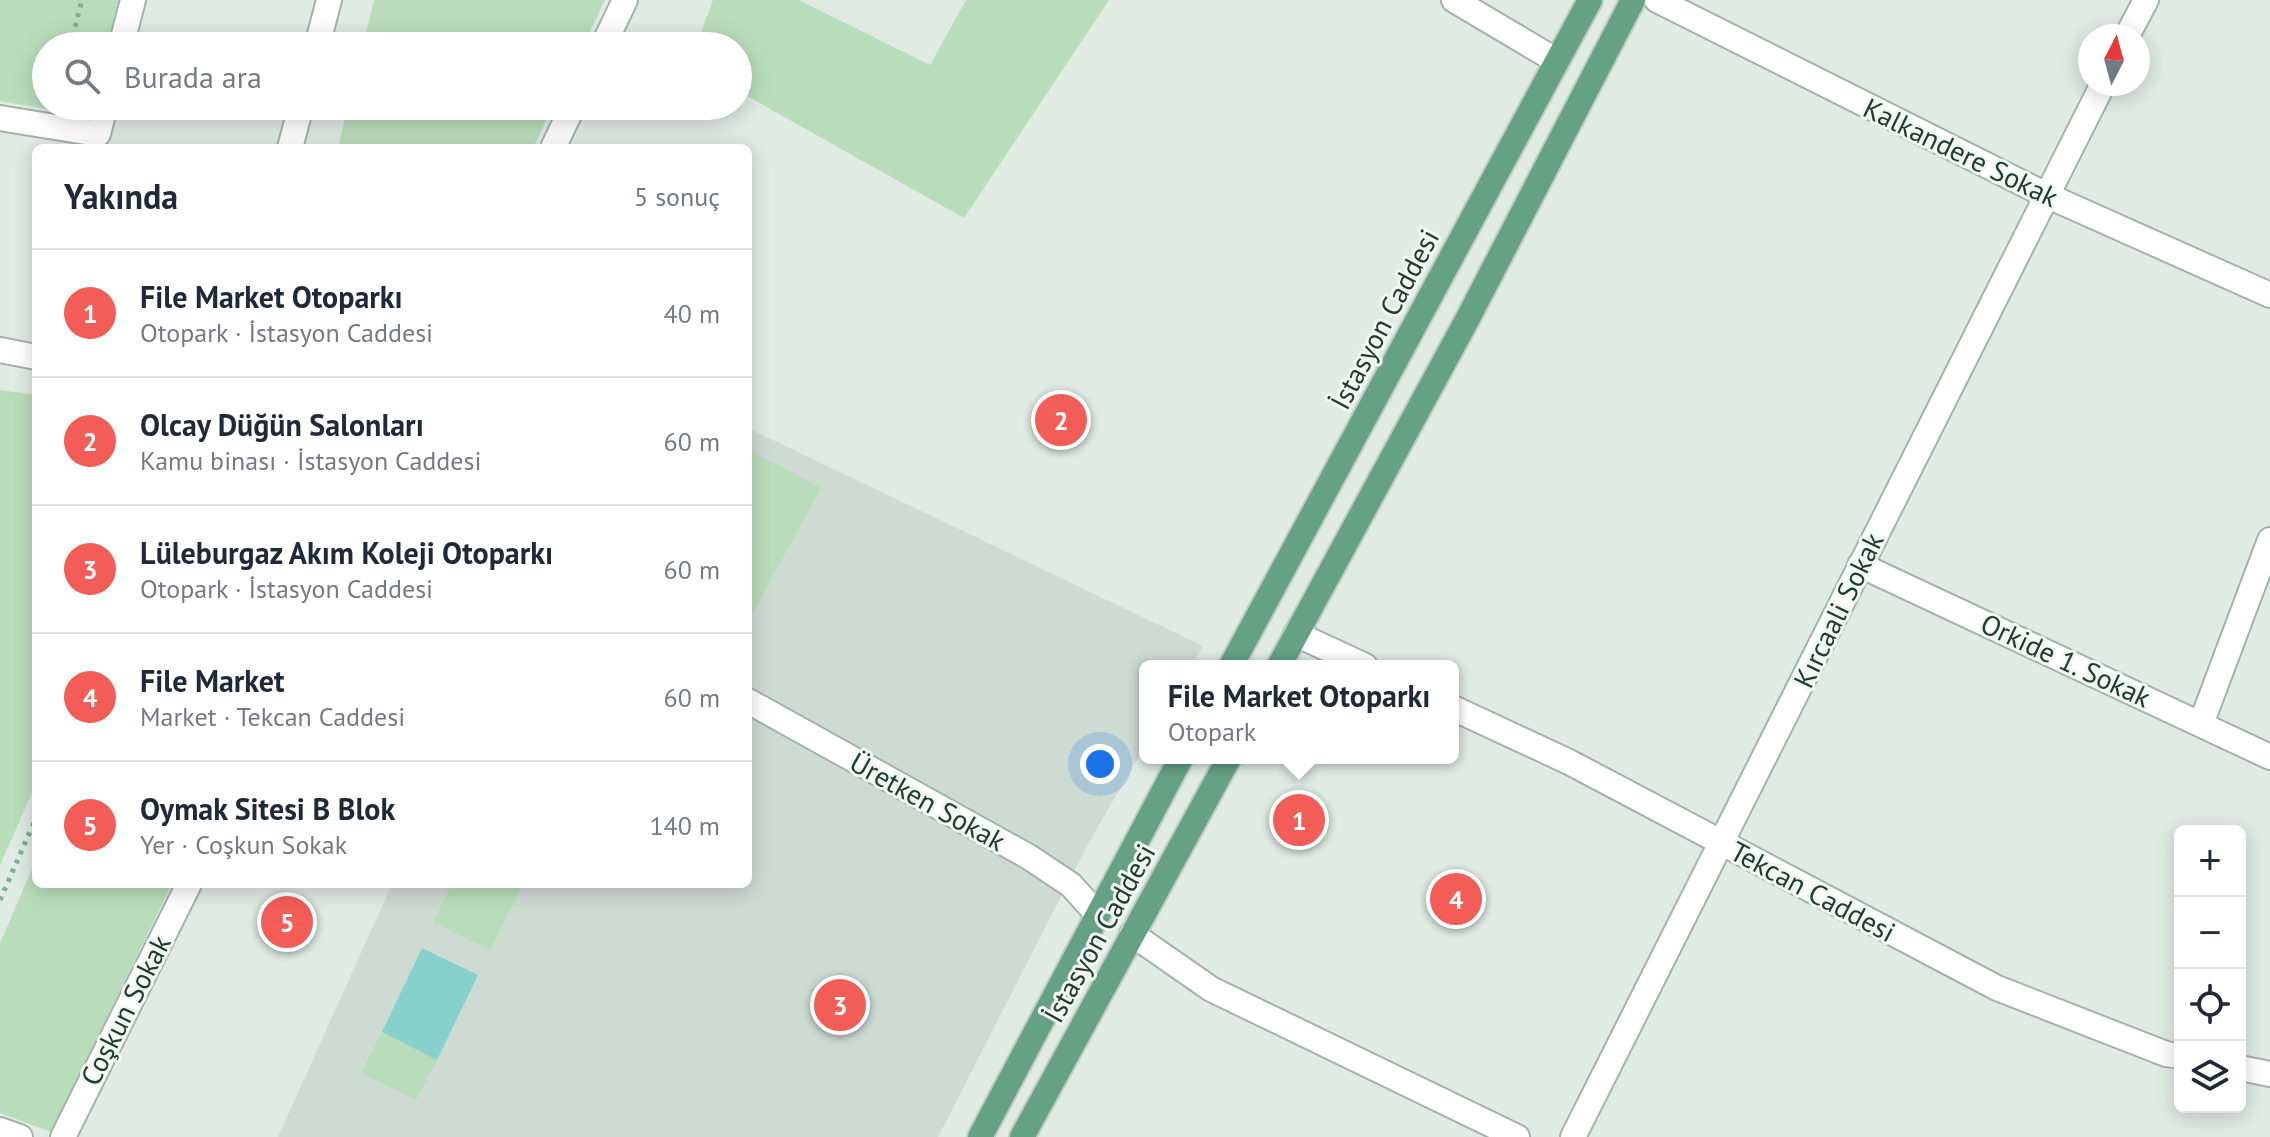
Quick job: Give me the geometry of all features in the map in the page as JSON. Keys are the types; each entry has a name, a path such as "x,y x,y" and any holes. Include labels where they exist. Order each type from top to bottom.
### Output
{"main road":[{"name":"İstasyon Caddesi","path":"1234,660 1590,0"},
{"path":"1282,660 1467,320 1633,0"},
{"path":"1557,61 1592,82"},
{"name":"İstasyon Caddesi","path":"980,1137 1178,764"},
{"name":"İstasyon Caddesi","path":"1022,1137 1226,764"},
{"path":"1097,914 1132,934"}],"street":[{"path":"125,32 133,0"},
{"path":"321,32 329,0"},
{"path":"610,32 625,0"},
{"path":"1454,0 1557,61"},
{"name":"Kalkandere Sokak","path":"1657,0 2046,195 2270,295"},
{"path":"2133,24 2146,0"},
{"name":"Kırcaali Sokak","path":"1573,1137 1723,845 1860,565 2097,96"},
{"path":"0,118 98,134 102,120"},
{"path":"291,144 297,120"},
{"path":"555,144 566,120"},
{"path":"0,350 32,356"},
{"path":"2201,724 2270,540"},
{"name":"Orkide 1. Sokak","path":"1860,565 2270,757"},
{"path":"1296,634 1352,660"},
{"name":"Üretken Sokak","path":"752,703 1029,857 1071,885 1097,914"},
{"name":"Tekcan Caddesi","path":"1459,711 1569,762 1997,988 2174,1055"},
{"name":"Coşkun Sokak","path":"63,1137 187,888"},
{"path":"1132,934 1211,989 1517,1137"},
{"path":"2246,1069 2270,1074"},
{"path":"0,1130 20,1137"}],"path":[{"path":"74,32 82,0"},
{"path":"0,900 32,827"}],"shaded area":[{"path":"752,430 1203,646 1195,660 1139,660 1139,756 1088,844 938,1137 278,1137 390,888 752,888"}],"green space":[{"path":"0,0 119,0 111,32 32,32 32,106 0,101"},
{"path":"374,0 605,0 590,32 366,32"},
{"path":"713,0 799,0 930,65 966,0 1109,0 964,218 752,99 752,32 701,32"},
{"path":"345,120 546,120 535,144 339,144"},
{"path":"0,390 32,394 32,793 0,865"},
{"path":"752,451 821,488 752,615"},
{"path":"32,869 32,888 170,888 51,1132 0,1113 0,943"},
{"path":"450,888 521,888 490,950 433,922"},
{"path":"382,1032 437,1060 416,1100 361,1073"}],"water":[{"path":"422,948 478,975 437,1060 382,1032"}],"place":[{"name":"Olcay Düğün Salonları","path":"1061,420"},
{"name":"File Market Otoparkı","path":"1299,820"},
{"name":"File Market","path":"1456,899"},
{"name":"Oymak Sitesi B Blok","path":"287,922"},
{"name":"Lüleburgaz Akım Koleji Otoparkı","path":"840,1005"}]}
